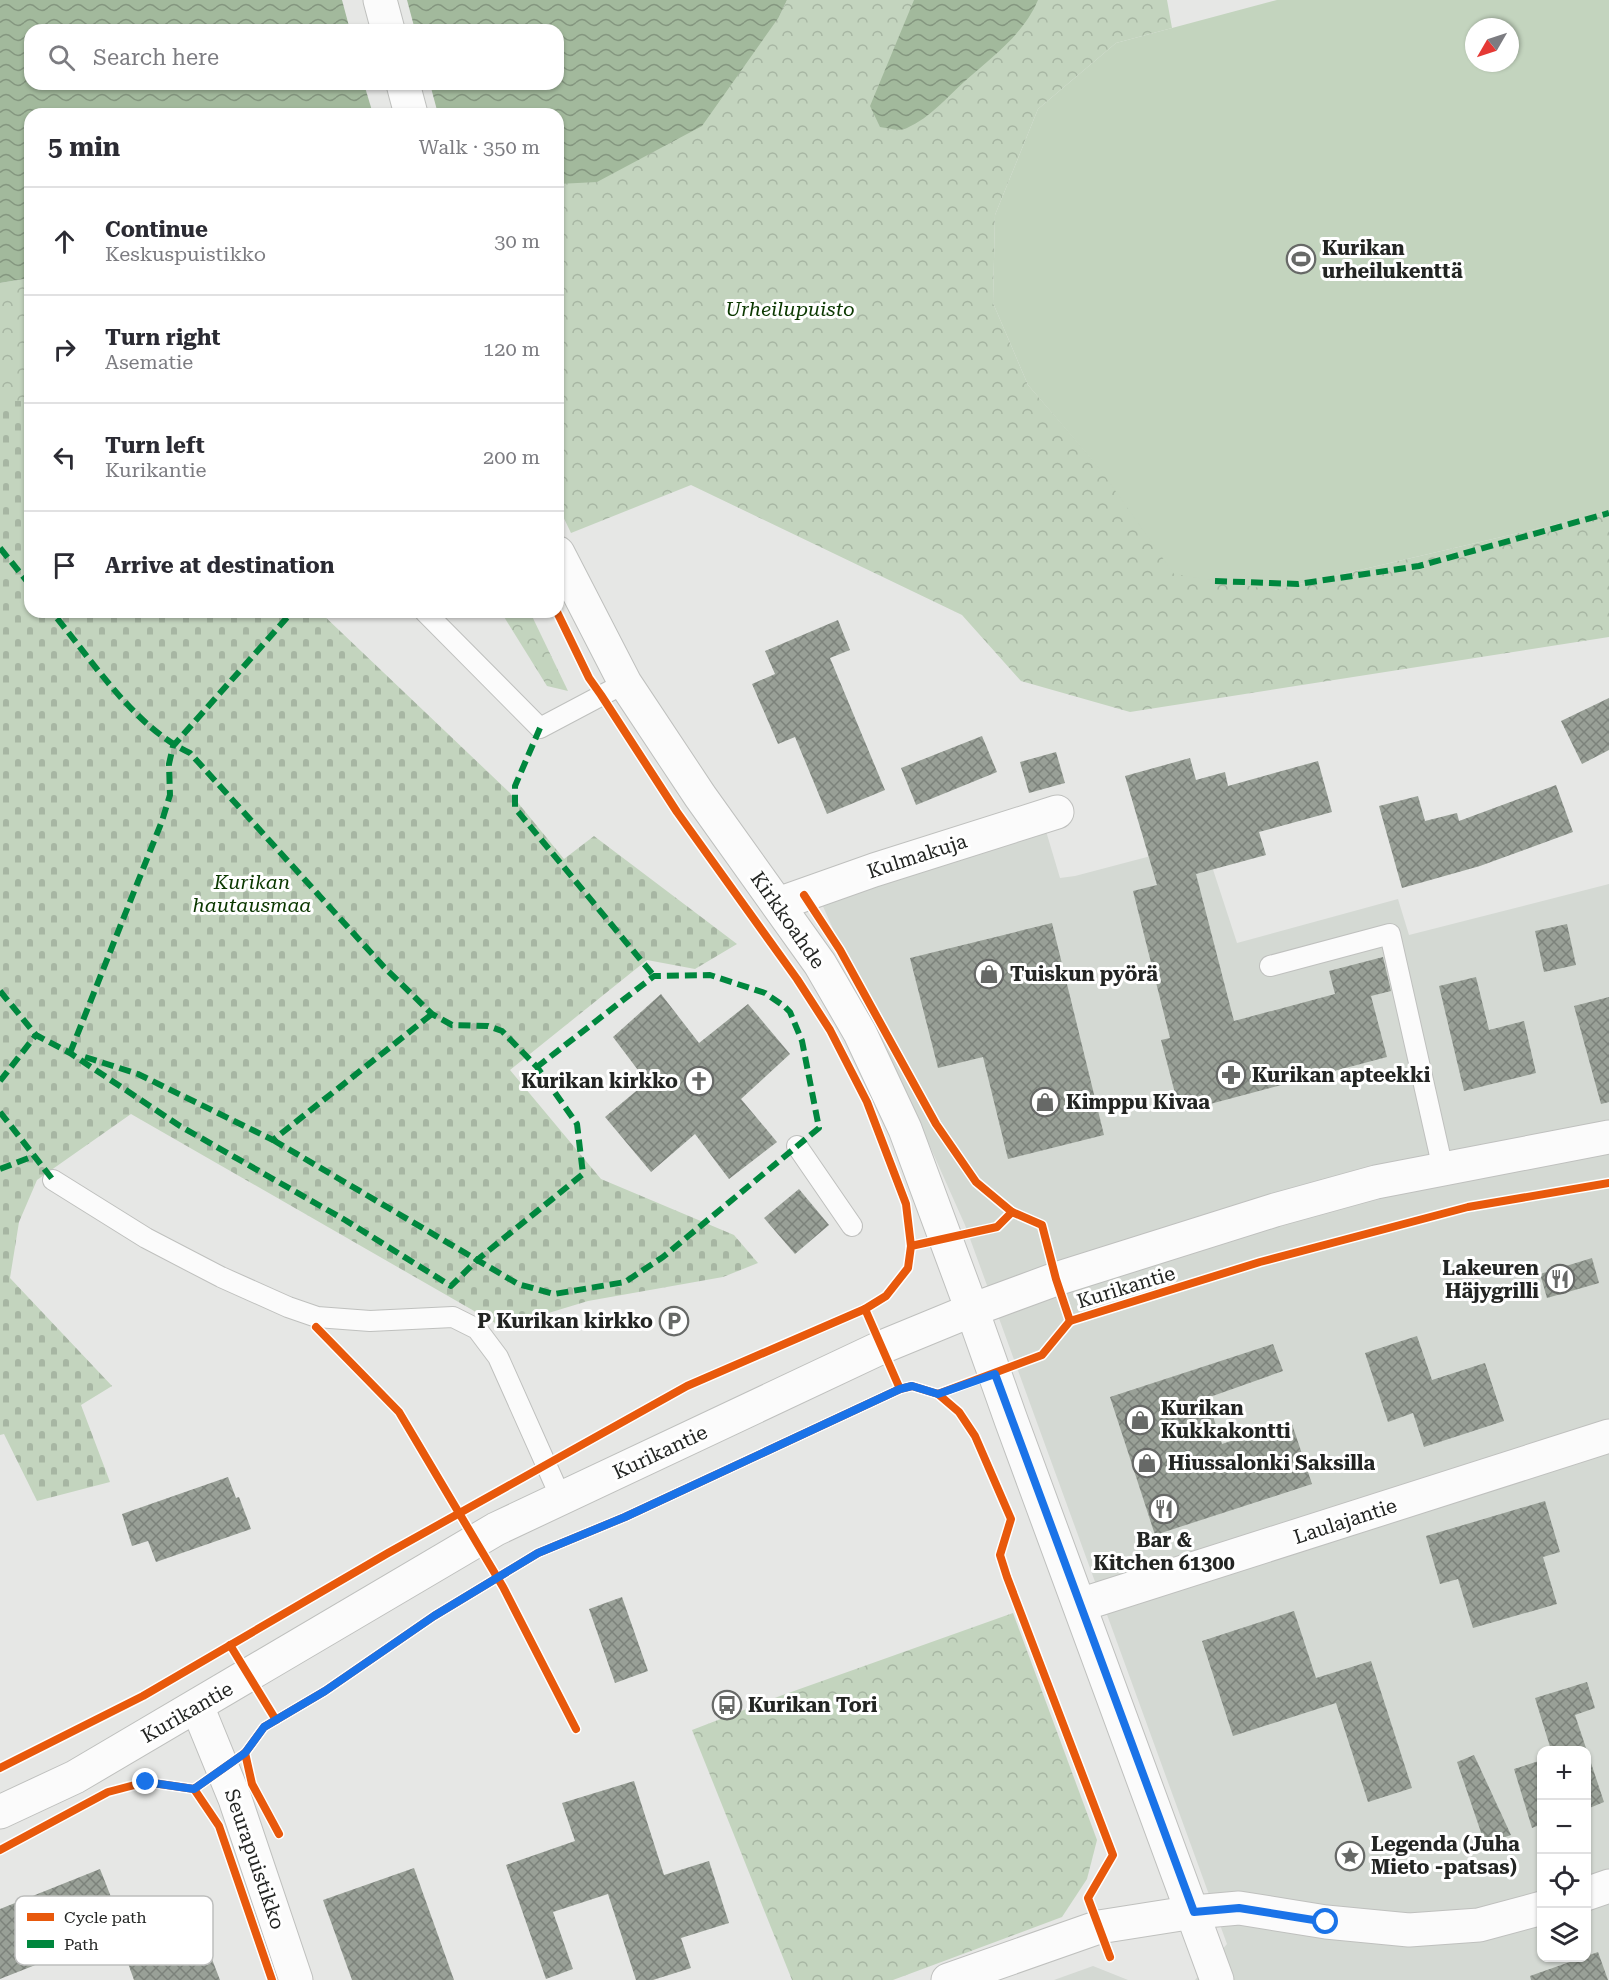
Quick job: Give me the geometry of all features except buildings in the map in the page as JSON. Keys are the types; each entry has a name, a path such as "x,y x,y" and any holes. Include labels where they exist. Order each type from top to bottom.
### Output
{"main road":[{"path":"380,0 386,24"},
{"path":"405,90 409,108"},
{"name":"Kirkkoahde","path":"564,564 626,683 700,796 820,964 865,1044 905,1129 1194,1912 1217,1980"},
{"name":"Kulmakuja","path":"778,904 874,870 1057,812"},
{"name":"Kurikantie","path":"0,1812 75,1777 496,1529 882,1347 1056,1279 1275,1210 1376,1182 1609,1137"},
{"name":"Laulajantie","path":"1080,1605 1609,1436"},
{"name":"Seurapuistikko","path":"197,1706 235,1799 296,1980"},
{"path":"1591,1893 1609,1886"},
{"path":"948,1980 1099,1927 1194,1912 1239,1908 1326,1922 1409,1929 1479,1925 1537,1909"}],"lane":[{"path":"431,618 540,728 626,683"},
{"path":"1270,966 1390,934 1443,1169"},
{"path":"797,1146 852,1226"},
{"path":"53,1180 146,1238 221,1277 288,1307 317,1317 370,1321 453,1317 477,1329 498,1357 561,1498"}],"shaded area":[{"path":"1037,801 1060,878 1204,842 1237,943 1398,899 1409,935 1609,884 1609,1980 1195,1980 1227,1944 965,1225 809,875"},
{"path":"1093,1966 1128,1980 1054,1980"}],"green space":[{"name":"Urheilupuisto","path":"787,0 1167,0 1172,28 1116,43 1038,109 995,215 993,303 1028,385 1100,468 1274,590 1609,512 1609,637 1130,712 1021,681 962,615 691,485 571,533 564,518 564,179 779,17"},
{"name":"Kurikan urheilukenttä","path":"1277,0 1609,0 1609,512 1274,590 1174,574 1100,469 1028,385 993,303 995,215 1038,109 1116,43"},
{"path":"24,279 24,401 0,401 0,283"},
{"name":"Kurikan hautausmaa","path":"0,401 24,401 24,618 326,618 510,793 564,859 594,836 737,944 695,969 647,960 510,1070 601,1179 734,1235 758,1263 723,1277 588,1301 502,1327 131,1114 37,1180 19,1222 10,1278 112,1386 81,1405 110,1482 37,1501 4,1434 0,1435"},
{"path":"505,618 533,618 568,691 547,686"},
{"path":"1013,1613 1097,1840 1087,1879 1062,1917 893,1980 792,1980 692,1730 780,1696"}],"water":[{"path":"0,0 787,0 779,17 702,126 597,182 564,184 564,108 24,108 24,279 0,283"},
{"path":"914,0 1038,0 1032,13 1016,34 931,113 916,124 904,129 880,127 870,106"}],"pier":[{"path":"342,0 407,0 413,24 348,24"},
{"path":"366,90 432,90 436,108 371,108"}],"marked path":[{"path":"1215,581 1298,584 1419,566 1609,513"},
{"path":"0,548 24,578"},
{"path":"0,991 36,1035 70,1053 180,1126 345,1220 451,1286 477,1260 583,1174 577,1124 537,1067 502,1031 488,1026 452,1025 432,1014 384,967 190,753 150,727 132,709 57,618"},
{"path":"70,1053 162,821 170,795 169,764 173,746 287,618"},
{"path":"540,728 515,786 515,808 654,976"},
{"path":"273,1140 518,1284 554,1294 625,1282 663,1257 819,1128 802,1041 790,1012 765,993 710,975 654,976 537,1067"},
{"path":"85,1057 138,1074 273,1140 432,1014"},
{"path":"0,1081 36,1035"},
{"path":"0,1112 53,1180"},
{"path":"0,1169 34,1156"}],"cycle path":[{"path":"560,618 589,678 677,812 797,979 830,1030 867,1102 906,1204 911,1246"},
{"path":"804,895 840,950 936,1124 976,1182 1012,1212 1042,1225 1070,1321"},
{"path":"0,1850 108,1792 146,1782 194,1789 245,1753 264,1727 325,1691 434,1616 538,1553 625,1517 900,1389 912,1386 938,1394 1042,1355 1070,1321 1260,1262 1468,1207 1609,1183"},
{"path":"0,1768 143,1696 388,1553 687,1386 865,1309 886,1296 908,1268 911,1246 997,1227 1012,1212"},
{"path":"865,1309 900,1389"},
{"path":"316,1327 399,1412 503,1587 576,1729"},
{"path":"938,1394 959,1412 975,1436 1011,1519 1000,1555 1113,1855 1088,1898 1110,1957"},
{"path":"230,1645 276,1720"},
{"path":"245,1753 252,1784 279,1834"},
{"path":"194,1789 219,1826 272,1980"}],"place":[{"name":"Kurikan urheilukenttä","path":"1301,259"},
{"name":"Tuiskun pyörä","path":"989,974"},
{"name":"Kurikan apteekki","path":"1231,1075"},
{"name":"Kurikan kirkko","path":"699,1081"},
{"name":"Kimppu Kivaa","path":"1045,1102"},
{"name":"Lakeuren Häjygrilli","path":"1560,1279"},
{"name":"P Kurikan kirkko","path":"674,1321"},
{"name":"Kurikan Kukkakontti","path":"1140,1420"},
{"name":"Hiussalonki Saksilla","path":"1147,1463"},
{"name":"Bar & Kitchen 61300","path":"1164,1509"},
{"name":"Kurikan Tori","path":"727,1705"},
{"name":"Legenda (Juha Mieto -patsas)","path":"1350,1856"}],"route":[{"path":"146,1782 194,1789 245,1753 264,1727 325,1691 434,1616 538,1553 625,1517 900,1389 912,1386 938,1394 995,1374 1194,1912 1239,1908 1326,1922"}]}
